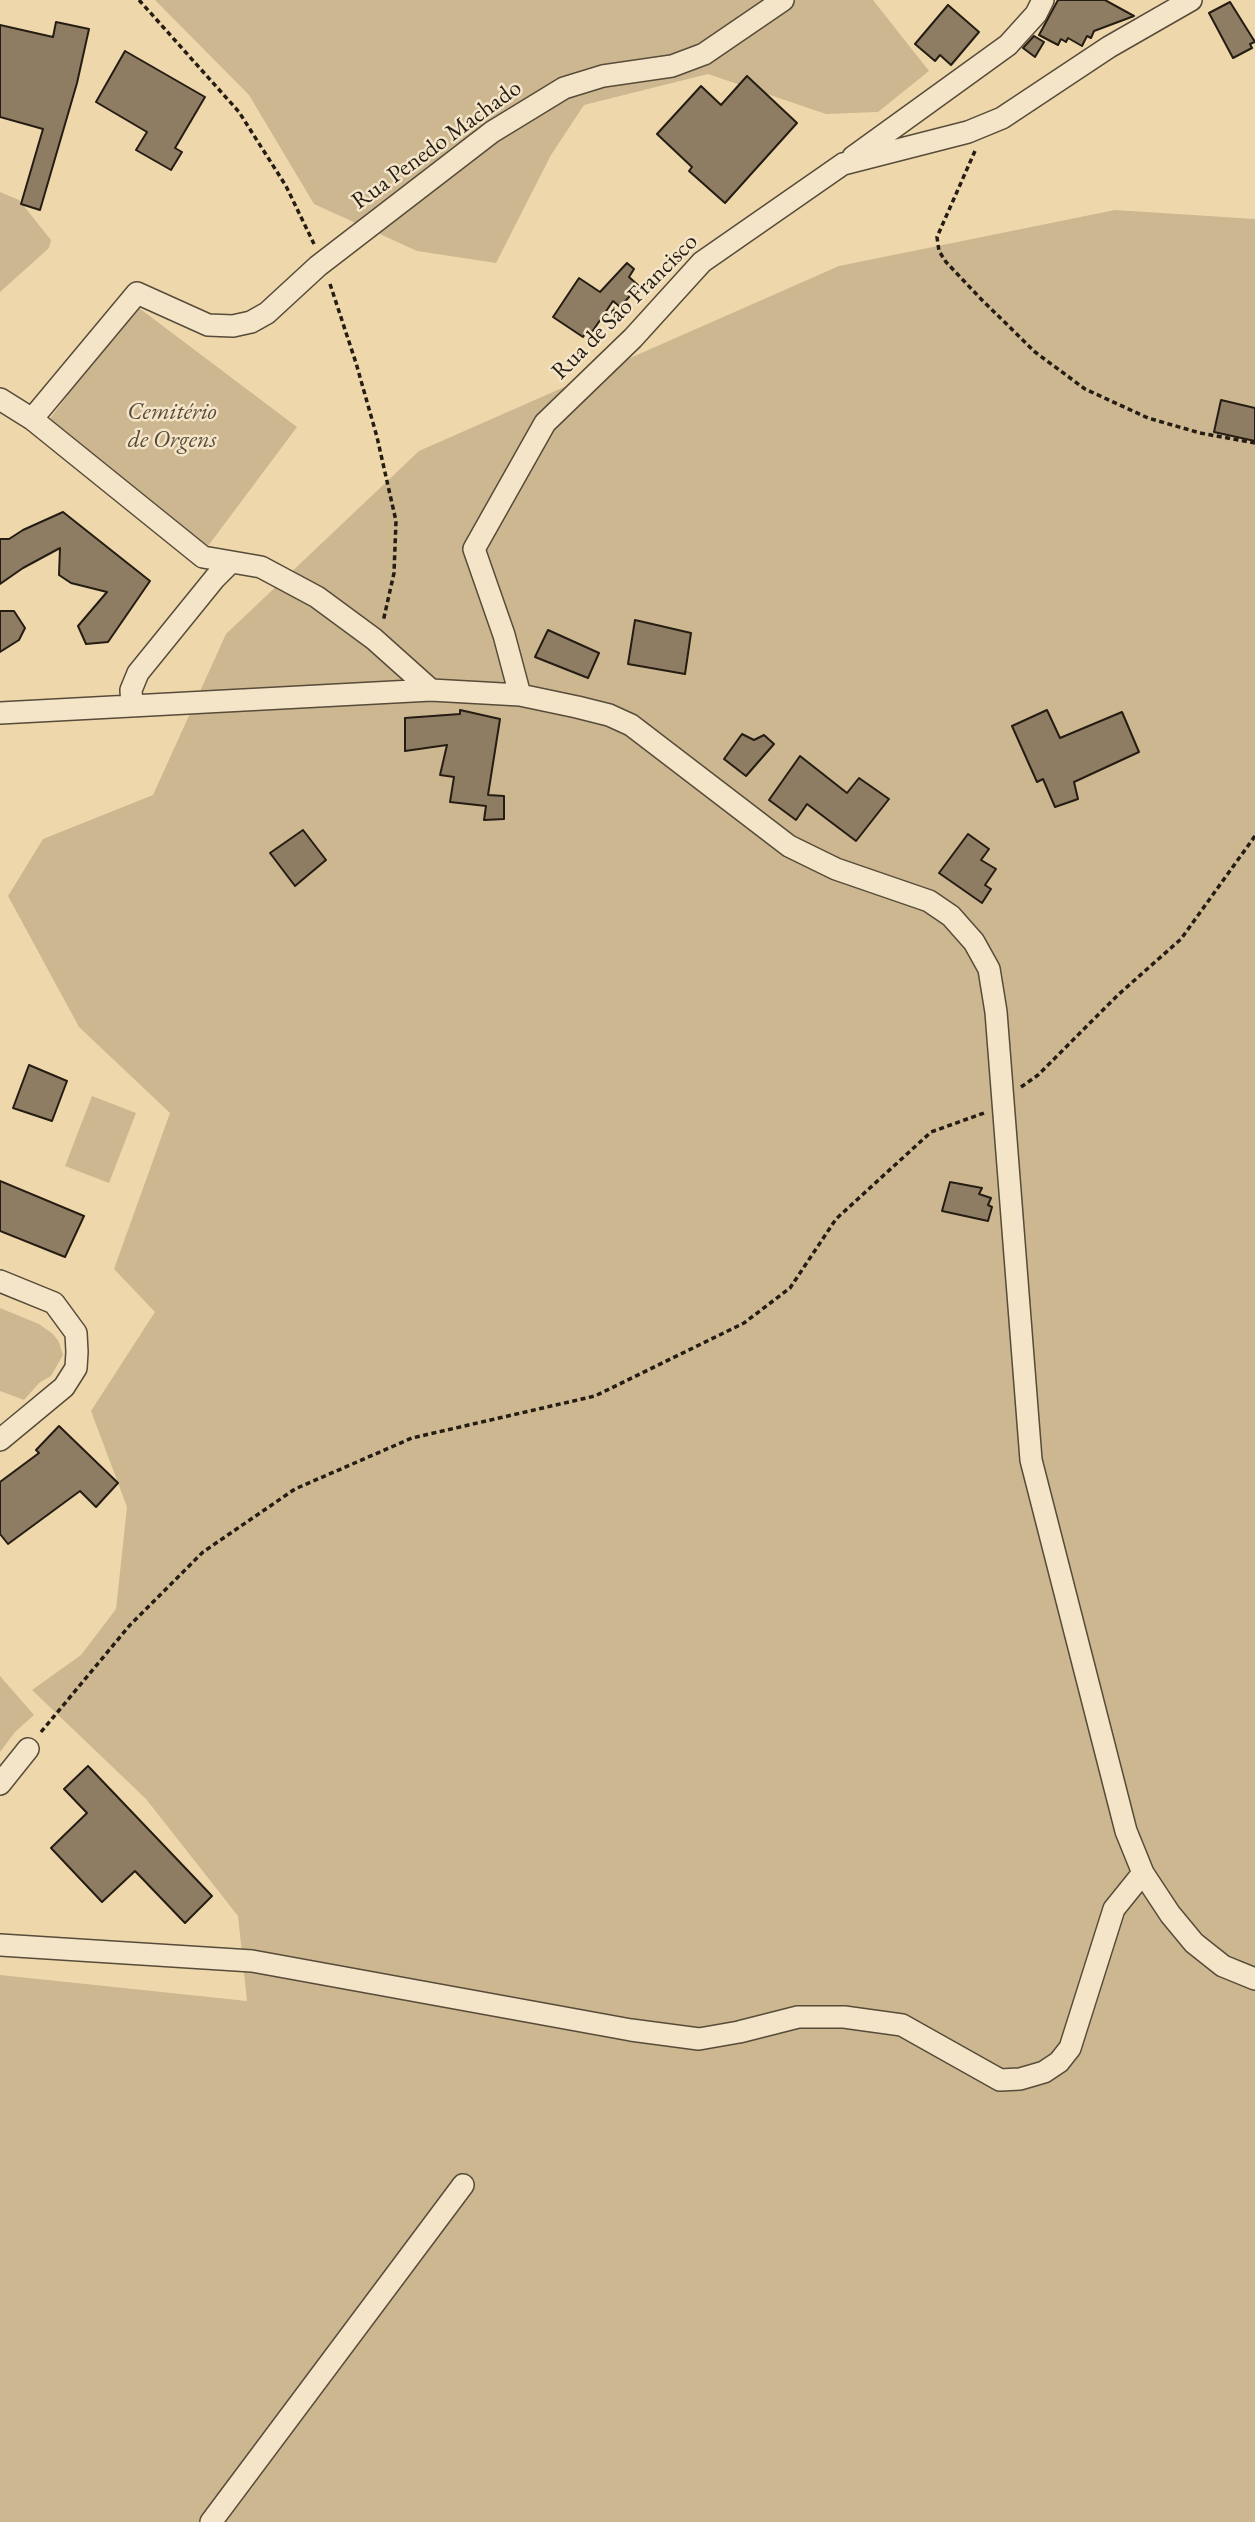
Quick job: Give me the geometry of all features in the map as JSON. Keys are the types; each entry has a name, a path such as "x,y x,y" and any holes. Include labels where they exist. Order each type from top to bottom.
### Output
{"street":[{"name":"Rua Penedo Machado","path":"32,419 137,293 208,325 233,326 251,323 267,313 323,262 502,125 564,88 603,76 672,66 704,54 783,0"},
{"path":"843,164 1008,45 1036,14 1043,0"},
{"name":"Rua de São Francisco","path":"520,695 504,635 474,549 545,423 633,338 702,262 843,164 968,132 1002,118 1109,47 1191,0"},
{"path":"0,399 32,419 203,558 261,566 317,597 374,639 431,691"},
{"path":"132,706 131,690 138,673 231,562"},
{"path":"0,713 431,691 520,695 609,715 631,725 789,846 836,869 929,901 951,916 974,942 989,969 996,1012 1031,1460 1126,1831 1143,1873 1170,1914 1194,1942 1223,1966 1255,1979"},
{"path":"0,1282 54,1303 76,1333 77,1352 76,1368 64,1387 0,1440"},
{"path":"0,1784 33,1742"},
{"path":"0,1945 252,1961 699,2039 798,2017 844,2017 902,2025 1000,2080 1020,2079 1044,2072 1059,2062 1070,2048 1114,1909 1143,1873"},
{"path":"211,2522 463,2185"}],"path":[{"path":"984,125 974,155 940,226 937,237 939,251 946,262 1035,352 1086,389 1148,418 1200,433 1255,443"},
{"path":"33,1742 130,1625 203,1552 295,1489 412,1438 595,1395 744,1323 790,1288 836,1219 931,1132 982,1114 1038,1075 1119,994 1181,939 1255,836"}],"green space":[{"path":"155,0 873,0 929,71 878,112 826,114 708,74 584,105 551,155 496,263 417,251 314,204 249,95"},
{"path":"0,192 19,200 51,240 49,248 0,292"},
{"path":"1115,210 1255,219 1255,2522 0,2522 0,1975 247,2001 238,1916 146,1799 32,1690 81,1655 116,1609 127,1507 91,1411 155,1312 114,1269 170,1113 79,1027 8,896 43,839 153,795 226,634 419,451 839,266"},
{"name":"Cemitério de Orgens","path":"135,305 297,427 208,546 46,424"},
{"path":"92,1096 136,1113 109,1183 65,1166"},
{"path":"0,1308 39,1324 53,1334 63,1355 51,1376 39,1383 24,1400 0,1391"},
{"path":"0,1676 34,1715 15,1732 0,1752"}],"building":[{"path":"1058,0 1105,0 1134,16 1094,31 1091,38 1087,36 1082,46 1068,38 1066,42 1061,39 1058,45 1039,35"},
{"path":"1230,2 1255,42 1250,44 1252,48 1233,58 1209,13"},
{"path":"948,5 979,32 951,65 940,55 935,61 915,44"},
{"path":"56,22 89,29 77,83 40,210 21,204 43,129 0,117 0,25 53,37"},
{"path":"1034,36 1044,42 1035,57 1023,48"},
{"path":"125,51 205,97 175,148 182,152 171,170 136,150 147,132 96,102"},
{"path":"747,76 797,123 725,203 689,171 692,167 657,134 701,86 721,105"},
{"path":"627,263 634,269 629,277 639,286 620,307 613,301 592,332 588,330 583,337 553,317 579,278 600,292"},
{"path":"1221,400 1255,408 1255,441 1214,432"},
{"path":"63,512 150,581 108,642 86,644 78,626 107,592 71,583 59,575 60,548 0,584 0,539 9,539"},
{"path":"0,611 14,611 25,628 19,640 0,652"},
{"path":"635,620 691,633 685,674 628,664"},
{"path":"548,630 599,653 588,678 535,657"},
{"path":"460,710 500,719 488,795 504,796 504,819 484,820 486,806 450,802 454,777 440,775 447,745 405,751 405,718 460,714"},
{"path":"1047,710 1060,738 1122,712 1139,752 1074,782 1078,799 1055,807 1043,779 1037,782 1012,726"},
{"path":"742,734 754,740 764,735 774,744 746,776 724,759"},
{"path":"800,756 847,793 859,778 889,799 856,841 807,804 796,820 769,800"},
{"path":"303,830 326,860 295,886 270,853"},
{"path":"968,834 989,849 981,860 996,869 985,885 991,889 982,903 939,873"},
{"path":"29,1065 67,1081 52,1121 13,1108"},
{"path":"0,1181 84,1216 65,1257 0,1231"},
{"path":"950,1182 982,1188 979,1194 991,1198 988,1205 992,1207 988,1221 942,1211"},
{"path":"59,1426 118,1483 96,1507 80,1491 8,1544 0,1534 0,1482 39,1453 36,1450"},
{"path":"88,1766 212,1896 185,1923 135,1871 102,1902 51,1848 87,1813 64,1789"}]}
